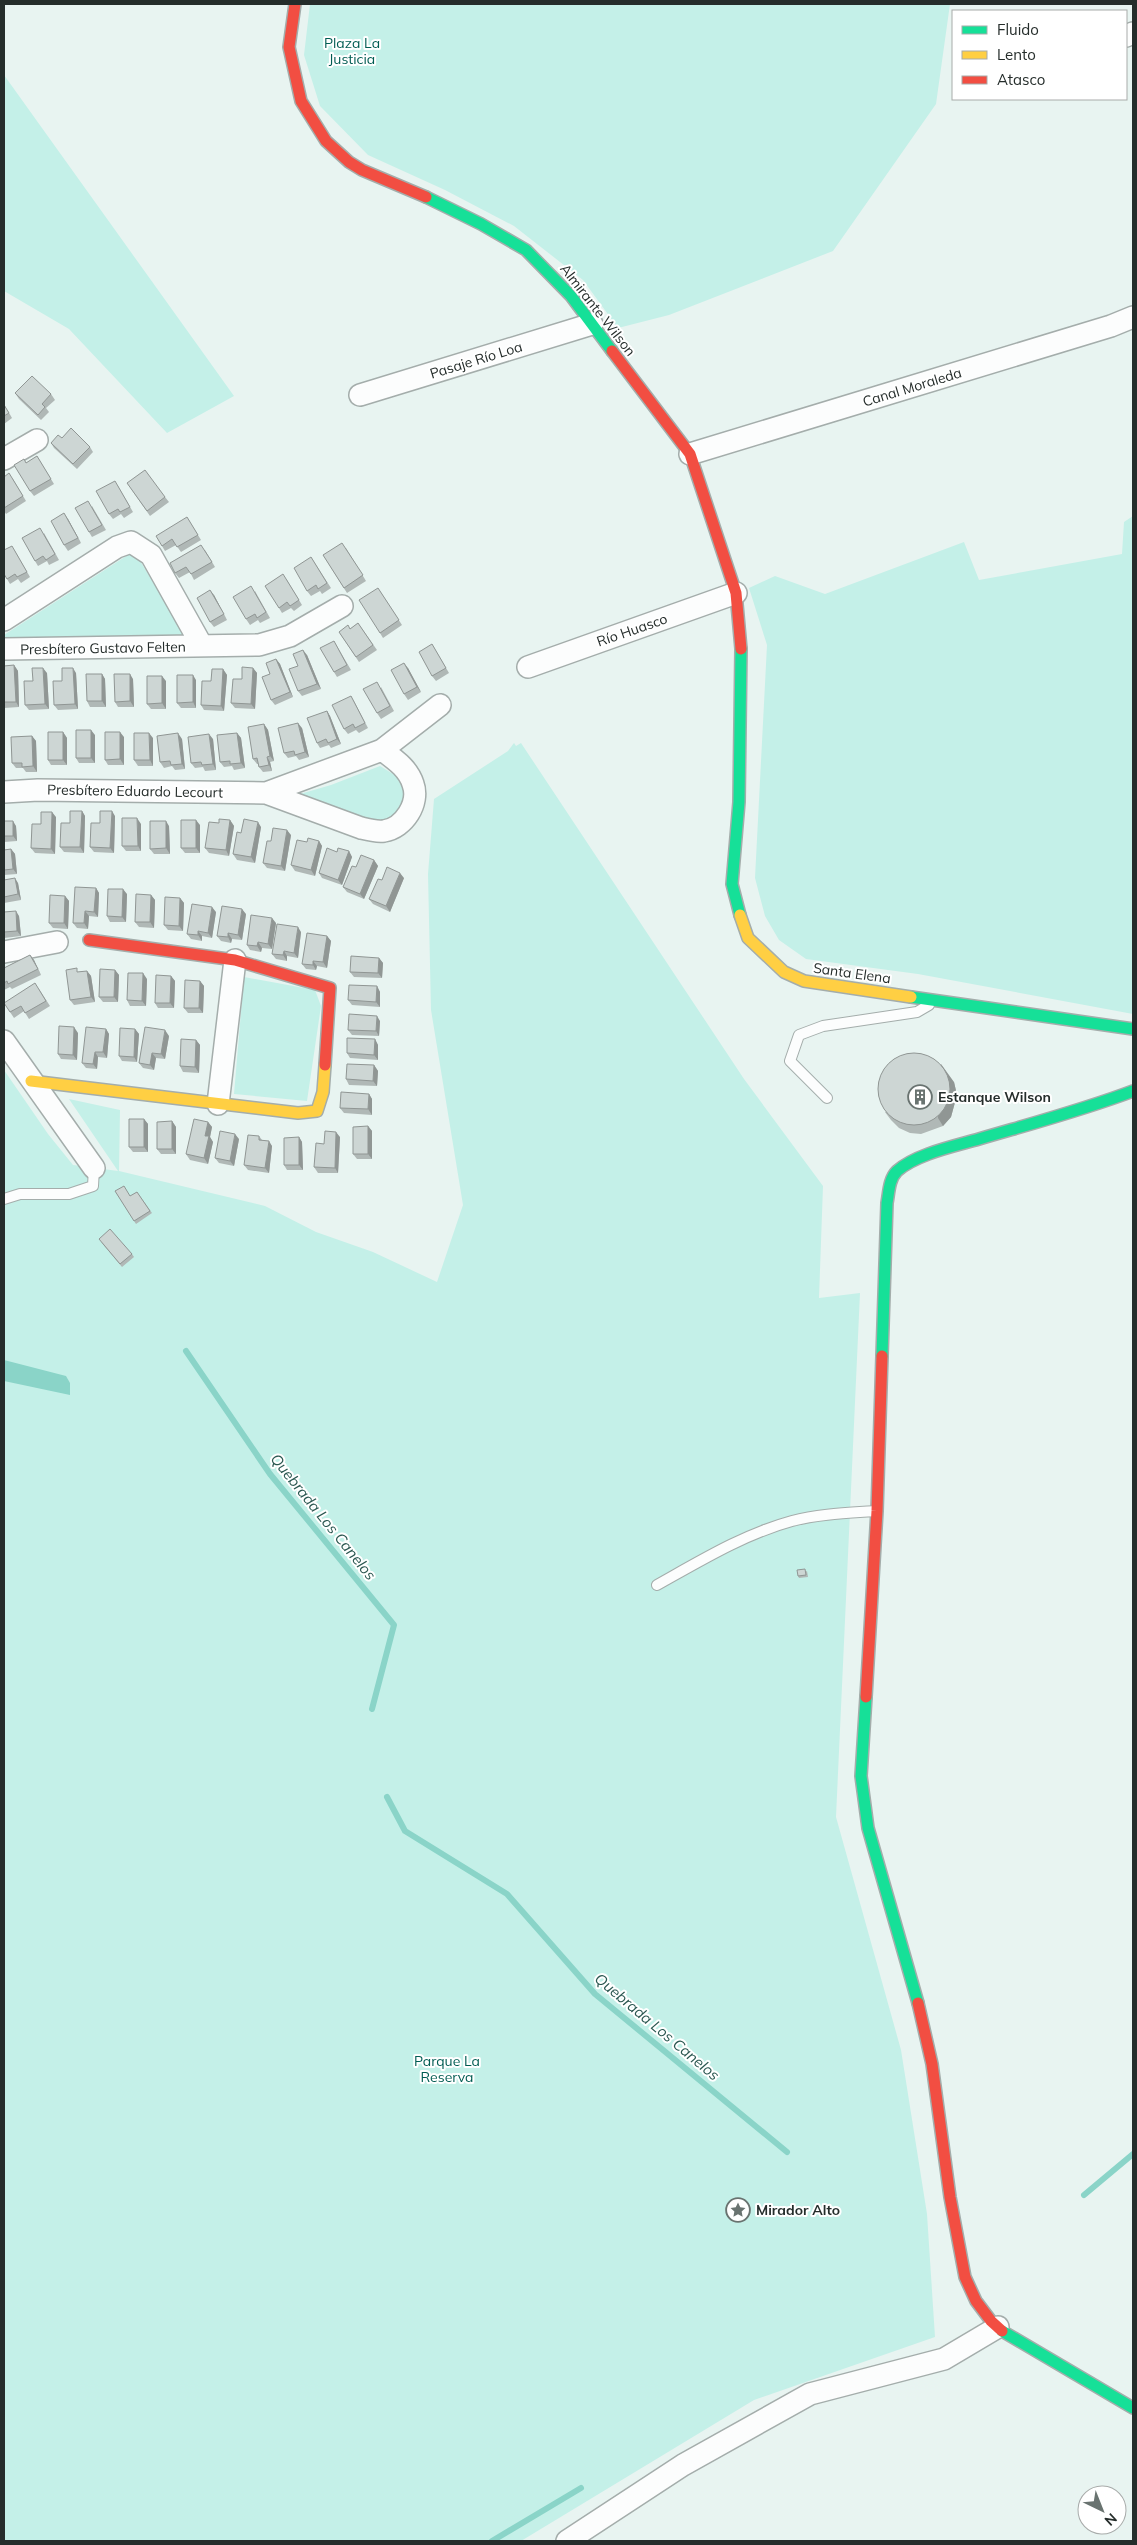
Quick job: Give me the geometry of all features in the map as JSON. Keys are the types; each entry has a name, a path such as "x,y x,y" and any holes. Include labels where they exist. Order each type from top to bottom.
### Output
{"street":[{"name":"Almirante Wilson","path":"295,4 289,47 301,101 326,140 349,162 362,170 410,189 482,224 526,250 571,296 690,454 736,593"},
{"name":"Canal Moraleda","path":"690,454 1101,329 1133,316"},
{"name":"Pasaje Río Loa","path":"360,395 592,324"},
{"path":"4,459 37,440"},
{"path":"4,620 117,547 131,542 151,555 202,646"},
{"name":"Río Huasco","path":"528,666 736,593"},
{"name":"Santa Elena","path":"736,593 741,637 741,700 739,802 732,884 739,913 748,938 784,972 804,981 1133,1029"},
{"name":"Presbítero Gustavo Felten","path":"4,649 259,645 290,636 342,606"},
{"path":"382,750 440,706"},
{"name":"Presbítero Eduardo Lecourt","path":"4,792 38,790 266,793 361,828 386,831 400,824 410,813 415,791 412,782 401,765 382,750 266,793"},
{"path":"31,1081 298,1113 317,1111 323,1092 330,988 235,960 89,940"},
{"path":"4,952 57,942"},
{"path":"218,1104 235,960"},
{"path":"4,1041 94,1168"},
{"path":"1133,1091 1107,1101 950,1147 909,1164 896,1172 890,1182 887,1203 877,1511 861,1776 868,1828 914,1985 932,2064 950,2197 965,2277 976,2301 998,2327 1008,2335 1133,2408"},
{"path":"567,2541 683,2465 810,2394 944,2359 998,2327"}],"lane":[{"path":"828,1098 790,1060 799,1036 823,1026 918,1012 939,1000"},
{"path":"4,1199 20,1194 69,1194 93,1186 94,1168"},
{"path":"656,1585 740,1541 792,1521 826,1514 877,1511"}],"green space":[{"name":"Plaza La Justicia","path":"310,4 950,4 936,104 833,251 669,315 618,328 583,280 514,226 445,190 368,155 320,106 304,55"},
{"path":"4,75 234,396 167,433 69,329 4,291"},
{"path":"1133,516 1133,1014 918,974 806,959 779,940 765,916 755,878 767,645 749,588 775,576 825,594 964,542 979,580 1122,554 1124,522"},
{"path":"134,551 186,636 4,639 4,635"},
{"name":"Parque La Reserva","path":"514,743 516,746 521,743 744,1079 823,1186 819,1298 860,1293 836,1817 901,2050 927,2214 935,2337 754,2400 521,2541 4,2541 4,1070 48,1134 73,1165 118,1171 69,1099 120,1110 119,1171 265,1206 316,1232 373,1252 437,1282 463,1205 431,1010 428,874 434,799 508,751"},
{"path":"380,766 398,777 405,792 399,813 377,823 293,796 331,785"},
{"path":"244,977 315,990 321,1006 307,1101 234,1094"}],"shaded area":[{"path":"4,1360 66,1376 70,1383 70,1395 4,1381"}],"building":[{"path":"32,376 51,394 42,404 45,407 38,415 15,393"},
{"path":"4,405 9,413 4,416"},
{"path":"71,428 90,447 73,464 51,443 58,435 62,438"},
{"path":"37,456 51,479 30,491 14,465 24,459 26,463"},
{"path":"145,470 165,497 147,511 127,483"},
{"path":"9,473 23,496 4,508 4,477"},
{"path":"115,481 130,507 120,512 118,509 109,514 96,491"},
{"path":"88,501 102,525 89,532 75,508"},
{"path":"64,513 78,538 64,545 51,521"},
{"path":"187,517 198,535 177,547 172,539 162,546 156,536"},
{"path":"40,528 55,554 46,560 43,556 35,561 22,538"},
{"path":"342,543 363,575 344,588 323,555"},
{"path":"201,545 212,562 191,574 186,567 175,573 170,563"},
{"path":"12,546 27,572 17,577 15,574 7,579 4,574 4,550"},
{"path":"311,557 327,583 318,589 316,585 307,591 294,568"},
{"path":"283,574 299,600 290,606 287,602 279,608 265,586"},
{"path":"251,586 266,612 257,618 255,614 246,619 233,597"},
{"path":"378,588 399,620 380,633 359,600"},
{"path":"210,590 224,614 210,622 197,598"},
{"path":"358,623 373,645 356,657 339,632 348,625 350,629"},
{"path":"334,641 347,665 334,672 320,648"},
{"path":"432,644 446,668 432,676 419,652"},
{"path":"303,650 317,684 298,691 289,669 298,666 293,654"},
{"path":"276,659 290,692 271,700 262,677 270,674 266,663"},
{"path":"404,663 417,687 404,694 391,670"},
{"path":"14,665 16,702 4,702 4,666"},
{"path":"242,667 253,668 251,704 231,703 233,679 242,679"},
{"path":"32,668 43,668 45,704 25,705 24,681 33,681"},
{"path":"62,668 73,668 75,704 54,705 53,681 62,681"},
{"path":"212,669 223,669 221,706 201,705 202,681 211,681"},
{"path":"86,674 102,674 102,701 87,701"},
{"path":"114,674 130,674 130,701 115,702"},
{"path":"177,675 193,675 193,702 177,703"},
{"path":"147,676 162,676 162,703 147,704"},
{"path":"377,682 390,706 377,713 363,689"},
{"path":"351,696 365,723 355,728 353,724 344,729 332,705"},
{"path":"327,711 337,739 328,743 326,739 317,743 307,718"},
{"path":"298,723 305,752 295,755 294,751 284,753 278,728"},
{"path":"264,724 270,756 267,757 269,765 259,767 257,758 253,759 248,727"},
{"path":"76,730 91,730 91,758 76,758"},
{"path":"48,732 63,732 63,760 48,760"},
{"path":"105,732 120,732 120,759 105,760"},
{"path":"134,733 149,733 150,760 134,760"},
{"path":"178,733 182,764 171,765 170,761 160,762 157,736"},
{"path":"237,733 241,763 230,764 230,761 220,762 217,735"},
{"path":"209,734 213,764 191,763 188,737"},
{"path":"32,736 33,766 22,767 22,763 12,763 11,737"},
{"path":"70,811 82,811 80,847 60,847 61,823 70,823"},
{"path":"100,811 112,811 110,848 90,847 91,823 100,823"},
{"path":"41,812 52,812 51,849 31,848 32,824 41,824"},
{"path":"122,818 137,818 138,846 122,846"},
{"path":"219,819 230,820 226,850 205,848 209,822 219,823"},
{"path":"244,819 258,822 251,857 233,854 237,832 241,833"},
{"path":"181,820 196,820 196,848 181,848"},
{"path":"4,821 13,821 13,836 4,836"},
{"path":"150,821 166,821 166,848 150,849"},
{"path":"273,828 287,830 281,866 263,863 267,841 271,841"},
{"path":"308,838 319,841 311,870 291,865 297,840 307,842"},
{"path":"327,848 337,852 338,848 349,851 338,880 319,873"},
{"path":"11,849 13,869 4,870 4,850"},
{"path":"361,855 374,860 360,894 343,887 352,866 356,867"},
{"path":"387,867 400,873 386,906 369,899 378,879 382,880"},
{"path":"15,878 18,894 4,897 4,880"},
{"path":"75,887 96,888 94,912 85,911 84,923 73,923"},
{"path":"108,889 123,889 122,917 107,916"},
{"path":"136,894 151,895 150,922 135,922"},
{"path":"50,895 65,896 64,923 49,923"},
{"path":"165,897 180,898 179,926 164,925"},
{"path":"192,904 212,907 208,933 198,931 198,935 187,934"},
{"path":"222,906 242,909 238,935 228,933 228,937 217,936"},
{"path":"16,911 17,931 4,932 4,912"},
{"path":"251,915 272,918 268,944 258,942 257,946 247,945"},
{"path":"277,924 298,927 294,953 284,951 283,955 272,954"},
{"path":"307,933 327,936 323,962 313,961 313,965 302,964"},
{"path":"30,955 38,969 8,984 7,981 4,983 4,968"},
{"path":"351,956 379,958 378,973 350,972"},
{"path":"77,968 77,972 87,971 91,997 70,1000 66,970"},
{"path":"100,969 115,970 114,997 99,997"},
{"path":"128,973 143,973 142,1001 127,1000"},
{"path":"156,975 171,976 170,1003 155,1003"},
{"path":"185,980 200,981 199,1008 184,1008"},
{"path":"35,983 46,1001 25,1013 21,1006 10,1012 4,1003"},
{"path":"349,985 377,986 376,1002 348,1000"},
{"path":"349,1014 377,1016 376,1031 348,1030"},
{"path":"59,1026 74,1027 73,1055 58,1054"},
{"path":"86,1027 106,1029 103,1052 95,1052 93,1064 82,1063"},
{"path":"145,1027 165,1030 161,1054 152,1053 150,1065 139,1063"},
{"path":"120,1028 135,1029 134,1057 119,1056"},
{"path":"347,1038 375,1039 374,1055 347,1053"},
{"path":"181,1039 196,1040 195,1067 180,1066"},
{"name":"Estanque Wilson","path":"921,1053 940,1063 948,1075 950,1089 948,1103 940,1115 928,1123 907,1125 888,1115 880,1103 878,1082 888,1063 900,1055"},
{"path":"347,1064 374,1065 373,1081 346,1079"},
{"path":"341,1092 369,1094 368,1109 340,1108"},
{"path":"129,1119 144,1119 144,1147 129,1147"},
{"path":"194,1119 208,1122 205,1136 209,1136 204,1158 186,1154"},
{"path":"172,1121 172,1149 157,1149 157,1122"},
{"path":"368,1126 368,1154 353,1154 353,1127"},
{"path":"220,1131 235,1134 230,1161 215,1158"},
{"path":"325,1131 336,1132 335,1168 314,1167 316,1143 324,1144"},
{"path":"248,1135 259,1136 259,1140 269,1141 265,1168 244,1165"},
{"path":"299,1137 299,1165 284,1165 284,1138"},
{"path":"124,1186 130,1196 137,1192 150,1211 134,1221 115,1191"},
{"path":"110,1229 132,1254 120,1264 99,1239"},
{"path":"805,1569 806,1575 798,1576 797,1570"}],"waterway":[{"name":"Quebrada Los Canelos","path":"186,1351 270,1474 394,1625 372,1709"},
{"name":"Quebrada Los Canelos","path":"387,1797 405,1831 507,1894 595,1994 787,2152"},
{"path":"1084,2195 1133,2154"},
{"path":"492,2541 581,2488"}],"traffic: fast":[{"path":"426,197 481,224 526,250 571,296 612,351"},
{"path":"740,915 732,884 739,802 741,649"},
{"path":"911,997 1133,1029"},
{"path":"882,1356 887,1203 894,1174 914,1160 936,1151 1076,1111 1133,1091"},
{"path":"866,1697 861,1776 868,1828 918,2003"},
{"path":"1002,2331 1133,2408"}],"traffic: slow":[{"path":"740,915 748,938 784,972 804,981 911,997"},
{"path":"31,1081 298,1113 317,1111 323,1092 325,1065"}],"traffic: jam":[{"path":"295,4 289,47 301,101 326,141 349,162 362,170 426,197"},
{"path":"612,351 690,454 736,593 741,649"},
{"path":"89,940 235,960 330,988 325,1065"},
{"path":"866,1697 877,1511 882,1356"},
{"path":"918,2003 932,2064 950,2197 965,2277 976,2301 991,2321 1002,2331"}],"place":[{"name":"Estanque Wilson","path":"920,1097"},
{"name":"Mirador Alto","path":"738,2210"}]}
